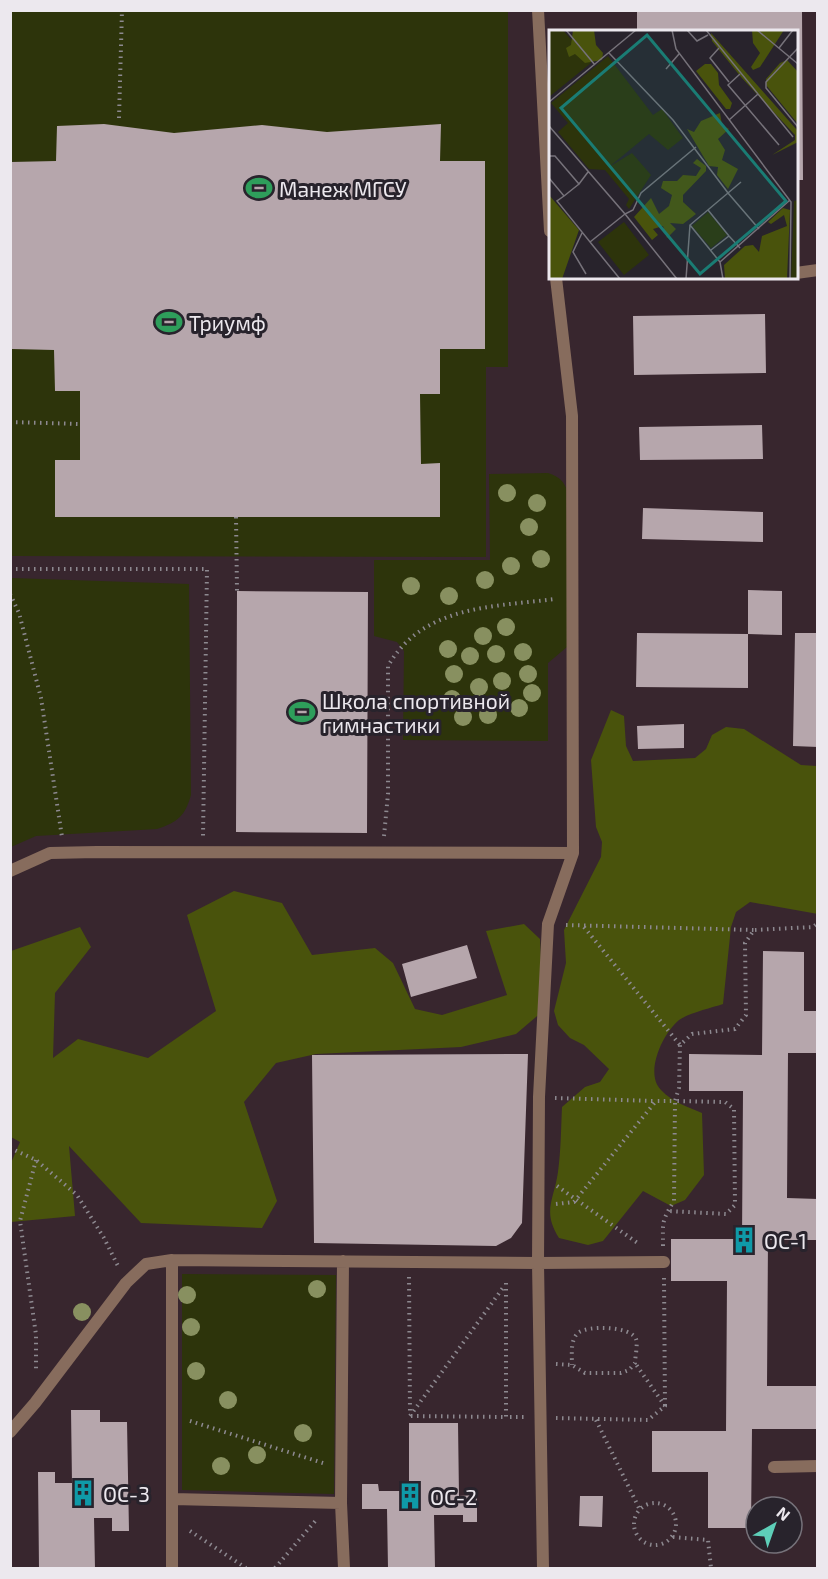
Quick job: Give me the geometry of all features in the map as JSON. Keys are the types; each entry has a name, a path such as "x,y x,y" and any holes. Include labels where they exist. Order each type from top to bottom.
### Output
{"lane":[{"path":"538,10 549,213"},
{"path":"798,273 818,270"},
{"path":"543,1569 538,1263 539,1097 548,924 573,853 572,416 556,279"},
{"path":"10,871 50,853 573,853"},
{"path":"172,1260 172,1569"},
{"path":"10,1432 36,1403 126,1283 146,1264 172,1260 664,1262"},
{"path":"343,1261 341,1469 336,1503 344,1569"},
{"path":"774,1467 818,1466"},
{"path":"173,1499 336,1503"}],"path":[{"path":"119,118 122,10"},
{"path":"10,422 80,424"},
{"path":"236,517 237,591"},
{"path":"10,568 207,569 203,852"},
{"path":"10,594 19,613 41,698 64,853"},
{"path":"383,853 388,794 388,666 395,653 418,631 465,610 574,596"},
{"path":"548,924 754,930 813,927 818,923"},
{"path":"584,926 680,1045 679,1088 675,1101 675,1201 663,1220 665,1406"},
{"path":"680,1045 692,1034 735,1029 746,1015 745,943 754,930"},
{"path":"539,1097 725,1102 734,1109 735,1205 726,1214 668,1211"},
{"path":"539,1207 574,1202 656,1101"},
{"path":"10,1149 36,1160 77,1195 104,1238 126,1283"},
{"path":"36,1160 20,1221 36,1335 36,1403"},
{"path":"539,1174 664,1262"},
{"path":"409,1262 410,1416"},
{"path":"410,1416 521,1262"},
{"path":"506,1284 506,1417"},
{"path":"572,1365 573,1341 579,1332 588,1329 623,1329 632,1334 636,1340 635,1363 665,1406"},
{"path":"540,1362 572,1365 585,1373 621,1373 629,1370 635,1363"},
{"path":"410,1416 648,1420 665,1406"},
{"path":"172,1415 341,1469"},
{"path":"596,1420 639,1509"},
{"path":"275,1569 336,1503"},
{"path":"673,1537 677,1524 673,1511 662,1503 648,1503 639,1509 633,1520 635,1533 645,1544 660,1545 673,1537 708,1540 711,1569"},
{"path":"172,1519 246,1569"}],"shaded area":[{"path":"11,11 817,11 817,1568 11,1568"}],"green space":[{"name":"Манеж МГСУ","path":"11,11 508,11 508,367 486,367 486,557 11,556"},
{"path":"548,473 561,480 568,493 567,647 548,663 548,741 403,740 404,651 397,642 374,636 374,560 490,560 489,474"},
{"path":"11,578 189,584 191,795 183,813 175,821 157,829 36,836 11,847"},
{"path":"611,710 624,716 626,746 633,761 695,758 706,749 712,735 726,727 744,729 801,765 817,766 818,914 750,902 736,912 731,927 723,1004 679,1020 662,1043 655,1064 656,1083 661,1090 675,1101 702,1113 704,1175 685,1200 671,1206 643,1191 603,1241 588,1245 559,1238 551,1220 551,1205 559,1164 562,1107 585,1087 600,1082 609,1069 584,1045 570,1038 558,1025 554,1011 566,963 564,930 601,857 602,842 596,827 591,760"},
{"path":"234,891 282,903 312,955 375,948 393,963 415,1009 442,1015 507,995 486,931 524,924 540,939 543,1011 516,1034 461,1047 316,1054 276,1063 244,1102 277,1201 262,1228 141,1223 69,1146 75,1216 11,1222 11,1163 20,1142 11,1137 11,951 80,927 91,947 55,993 53,1058 78,1039 148,1058 216,1011 187,915"},
{"path":"182,1274 336,1275 334,1494 182,1490"}],"building":[{"path":"637,10 802,10 803,180 798,180 798,30 637,30"},
{"name":"Манеж МГСУ","path":"104,124 174,133 262,125 327,132 441,124 440,161 485,161 485,349 440,349 440,394 420,394 421,464 440,463 440,517 55,517 55,460 80,460 80,391 55,391 54,350 12,349 11,162 56,161 57,126"},
{"path":"765,314 766,373 634,375 633,316"},
{"path":"762,425 763,459 640,460 639,427"},
{"path":"643,508 763,512 763,542 642,539"},
{"path":"748,590 782,591 782,635 748,634"},
{"name":"Школа спортивной гимнастики","path":"237,591 368,592 367,833 236,832"},
{"path":"637,633 748,634 748,688 636,687"},
{"path":"795,633 818,633 818,747 793,746"},
{"path":"684,724 684,748 638,749 637,726"},
{"path":"467,945 477,978 411,997 402,964"},
{"name":"ОС-1","path":"763,951 804,952 804,1011 818,1011 818,1053 788,1053 787,1198 818,1199 818,1240 768,1240 767,1386 818,1386 818,1429 752,1429 751,1495 744,1495 744,1528 708,1528 708,1472 652,1472 652,1431 726,1431 727,1281 671,1281 671,1239 742,1239 743,1091 689,1091 689,1054 762,1055"},
{"path":"528,1054 522,1223 511,1238 496,1246 314,1243 312,1055"},
{"name":"ОС-3","path":"71,1410 100,1410 100,1422 127,1422 129,1531 112,1531 112,1518 94,1518 95,1568 39,1568 38,1472 55,1472 55,1483 72,1483"},
{"name":"ОС-2","path":"409,1423 458,1423 459,1496 477,1495 477,1522 463,1522 463,1515 434,1515 435,1568 388,1568 387,1509 362,1509 362,1484 378,1484 379,1491 409,1491"},
{"path":"580,1496 603,1496 602,1527 579,1526"}],"place":[{"name":"Манеж МГСУ","path":"259,188"},
{"name":"Триумф","path":"169,322"},
{"name":"Школа спортивной гимнастики","path":"302,712"},
{"name":"ОС-1","path":"744,1240"},
{"name":"ОС-3","path":"83,1493"},
{"name":"ОС-2","path":"410,1496"}]}
